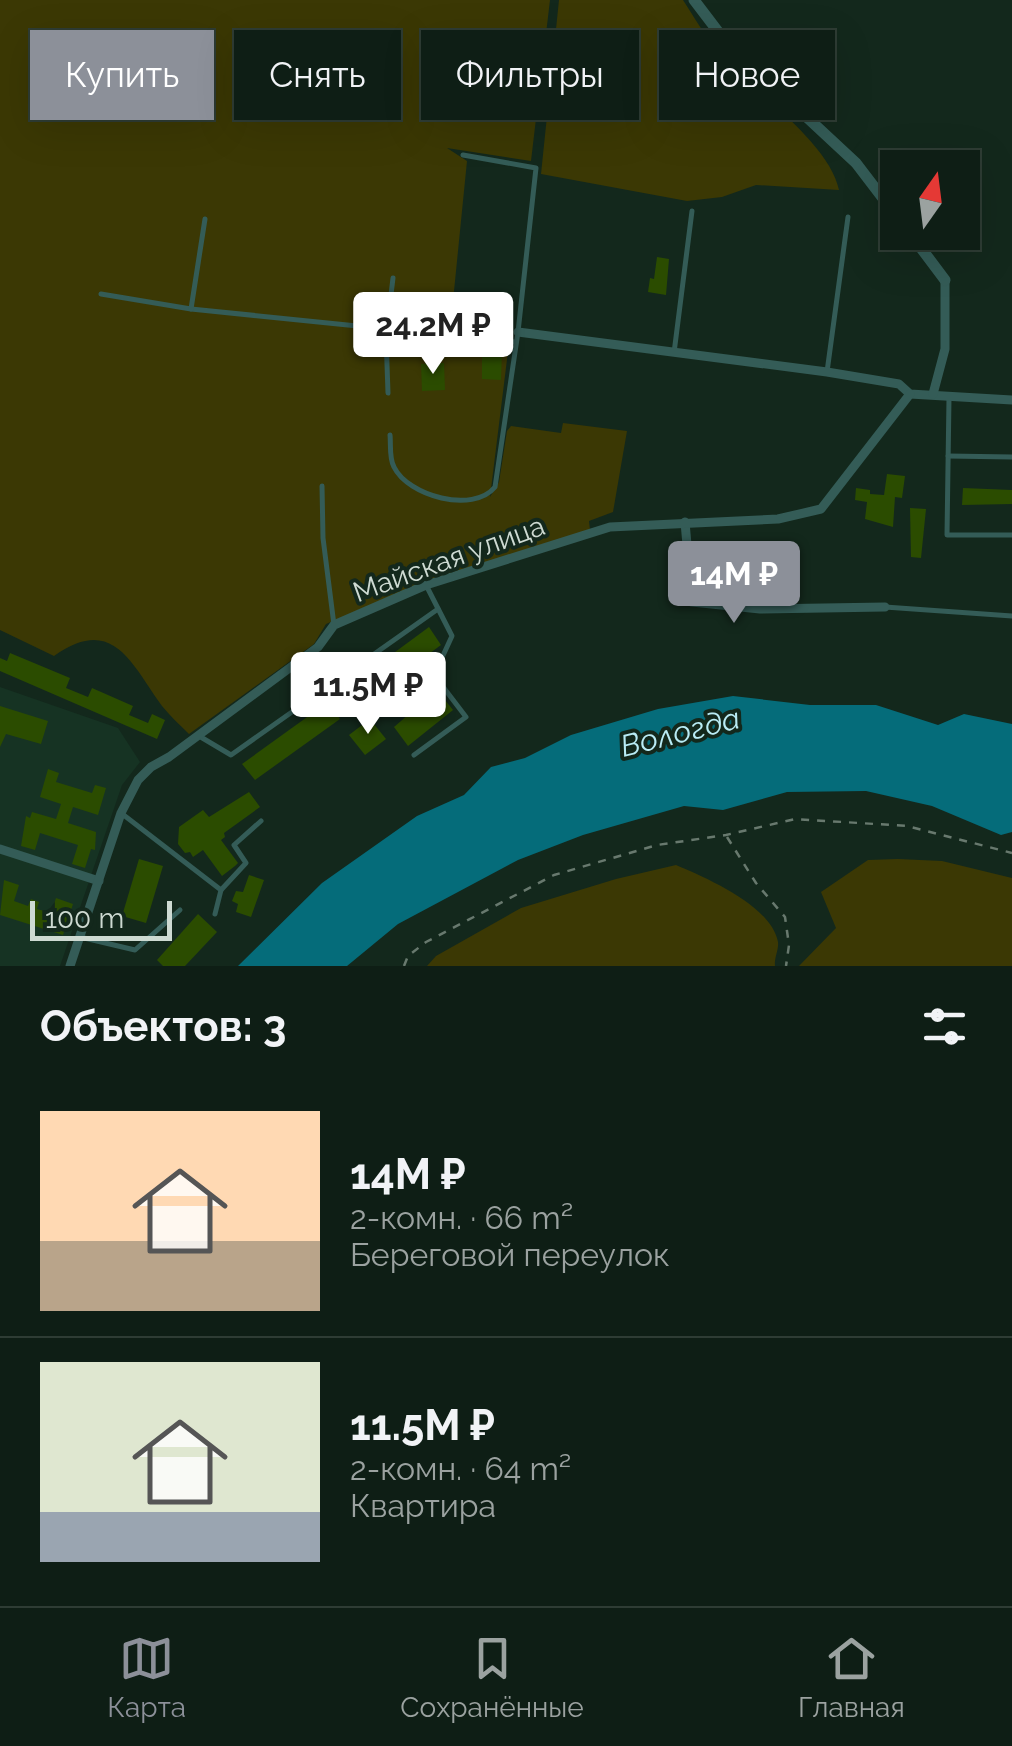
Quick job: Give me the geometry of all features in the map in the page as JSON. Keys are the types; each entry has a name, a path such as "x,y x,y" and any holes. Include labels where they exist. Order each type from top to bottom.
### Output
{"street":[{"path":"694,0 726,42 856,163 880,194"},
{"path":"922,250 945,280 945,348 932,394"},
{"path":"517,337 827,372 899,384 910,394 1012,400"},
{"name":"Майская улица","path":"70,966 122,812 138,780 311,652 334,625 426,585 610,527 778,519 821,509 910,394"},
{"path":"685,522 692,602 760,610 885,608"},
{"path":"0,849 99,881"}],"lane":[{"path":"390,435 391,460 396,472 424,493 457,500 487,496 495,487 536,168 463,154"},
{"path":"674,353 692,211"},
{"path":"827,372 848,217"},
{"path":"191,309 205,219"},
{"path":"388,393 387,328 394,278"},
{"path":"101,294 191,309 517,337"},
{"path":"950,395 946,534 1012,535"},
{"path":"948,456 1012,457"},
{"path":"322,486 322,538 334,625"},
{"path":"414,756 466,717 434,675 452,636 426,585"},
{"path":"199,736 231,755 438,608"},
{"path":"885,608 1012,616"},
{"path":"311,652 334,682"},
{"path":"122,812 221,890"},
{"path":"215,914 221,890 246,864 234,845 261,822"},
{"path":"80,938 134,950 180,910"}],"path":[{"path":"404,966 408,956 426,942 554,875 658,845 794,819 907,826 1012,854"},
{"path":"726,835 756,883 785,917 789,945 786,966"}],"shaded area":[{"path":"0,0 550,0 546,30 421,30 421,120 536,120 531,161 447,148 467,161 453,301 513,311 490,497 499,482 511,426 561,433 563,423 627,431 613,512 589,521 590,530 425,582 326,624 314,644 189,734 162,706 119,649 91,640 74,644 54,656 0,630"},
{"path":"559,0 683,0 702,30 659,30 659,120 790,120 821,154 839,190 756,185 722,197 687,201 541,174 547,120 639,120 639,30 556,30"},
{"path":"0,687 118,728 140,762 122,785 60,966 0,966"},
{"path":"868,860 942,861 1012,878 1012,966 799,966 836,928 821,892"},
{"path":"676,865 736,894 763,916 778,942 775,966 427,966 436,956 521,908"}],"water":[{"name":"Вологда","path":"733,696 810,705 876,705 938,725 964,714 1012,724 1012,832 1001,835 932,806 866,791 787,792 723,810 684,806 583,835 518,860 398,924 347,966 238,966 322,883 417,816 464,795 491,767 525,758 571,735 658,709"}],"building":[{"path":"657,257 669,259 666,295 648,292"},
{"path":"482,350 502,352 501,380 482,379"},
{"path":"444,363 445,390 422,391 421,364"},
{"path":"887,474 905,476 902,498 895,497 893,527 865,519 867,502 855,500 856,488 884,495"},
{"path":"963,488 1012,490 1012,504 962,505"},
{"path":"910,508 926,509 921,558 911,557"},
{"path":"429,627 441,645 358,706 345,689"},
{"path":"10,653 70,678 66,688 88,697 92,688 133,706 129,715 148,723 152,714 165,720 157,739 0,671 0,658 7,661"},
{"path":"437,690 453,710 408,746 394,727"},
{"path":"328,702 340,719 255,780 242,764"},
{"path":"0,706 48,721 41,744 6,734 0,747"},
{"path":"370,719 386,739 365,755 349,735"},
{"path":"48,769 59,773 56,782 92,793 95,785 106,788 98,815 73,807 68,823 96,832 95,850 91,849 85,868 72,864 78,845 40,833 35,850 21,846 26,816 30,818 32,812 56,819 61,804 40,797"},
{"path":"249,792 260,807 224,833 221,840 238,863 235,866 222,876 203,850 193,857 190,852 185,853 178,844 179,827 203,810 209,817"},
{"path":"139,859 163,866 146,923 122,916"},
{"path":"249,875 264,880 251,917 236,912 238,904 232,901 236,891 243,892"},
{"path":"4,880 19,885 14,901 28,906 31,899 39,902 37,909 51,913 56,898 73,904 63,935 0,915"},
{"path":"198,914 217,932 185,966 163,966 157,960"}]}
